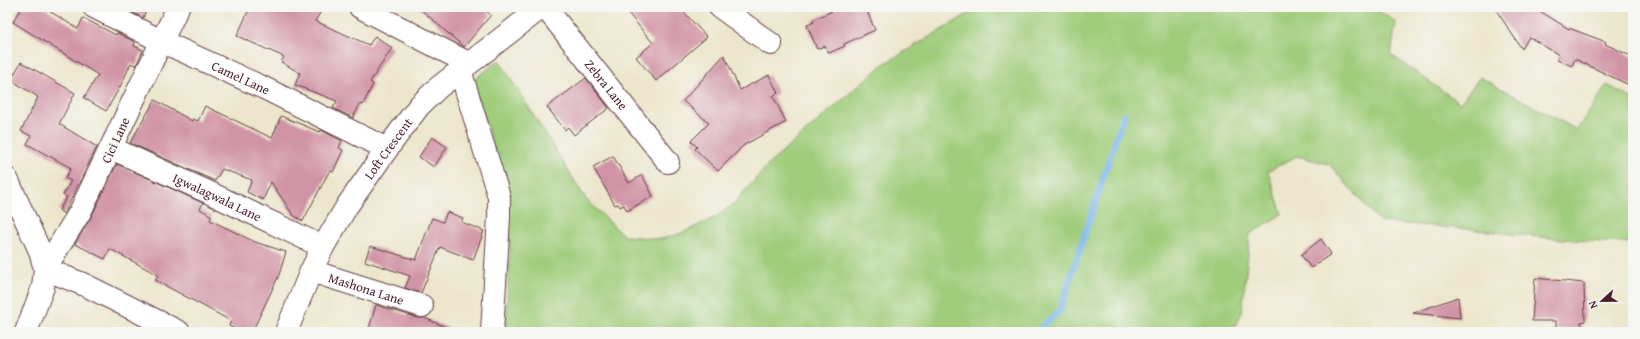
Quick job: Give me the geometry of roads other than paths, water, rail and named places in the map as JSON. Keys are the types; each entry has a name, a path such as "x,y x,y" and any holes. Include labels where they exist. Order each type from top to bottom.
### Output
{"street":[{"name":"Camel Lane","path":"94,7 161,41 264,88 387,149"},
{"name":"Cici Lane","path":"45,269 80,212 178,7"},
{"path":"360,7 464,66 499,197 492,332"},
{"name":"Loft Crescent","path":"286,332 311,271 347,206 419,106 438,87 464,66 544,7"},
{"name":"Zebra Lane","path":"544,7 668,162"},
{"path":"720,7 771,44"},
{"name":"Igwalagwala Lane","path":"111,148 323,247"},
{"path":"8,182 40,251 45,269 43,287 26,332"},
{"path":"45,269 85,284 179,332"},
{"name":"Mashona Lane","path":"311,271 422,306"}],"waterway":[{"path":"1036,332 1060,310 1124,114"}]}
